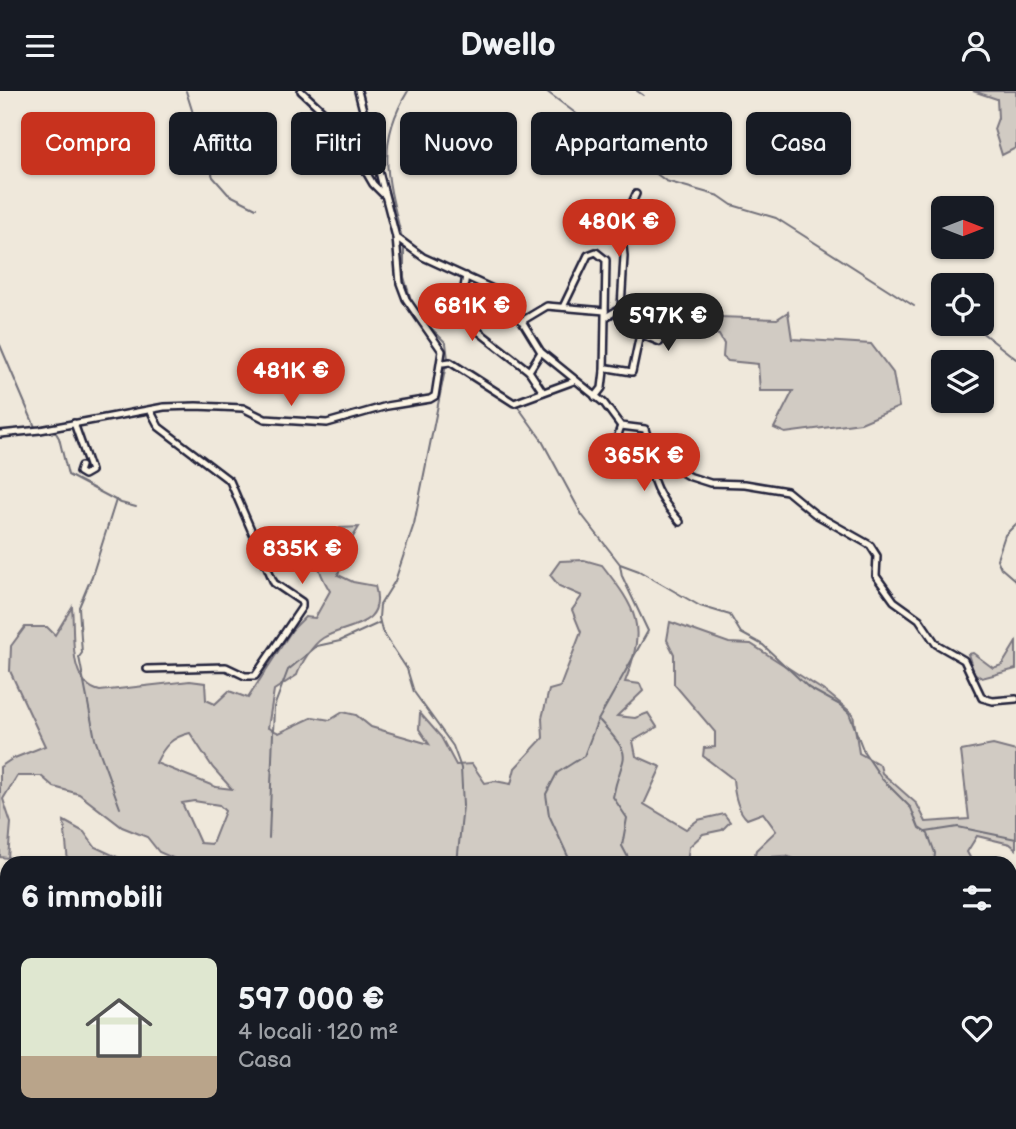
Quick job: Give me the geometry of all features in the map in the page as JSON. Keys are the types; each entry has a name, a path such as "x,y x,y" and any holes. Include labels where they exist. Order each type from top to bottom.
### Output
{"street":[{"path":"301,91 340,127 373,184 383,194"},
{"path":"358,91 363,112"},
{"path":"0,434 150,410 196,406 243,408 265,419 327,423 435,396 443,363 437,342 406,299 400,283 396,237 378,175"},
{"path":"619,310 624,256 621,227 636,194"},
{"path":"396,237 423,257 506,295 541,352 595,397 621,426 645,429 651,450 649,467 655,486 680,521"},
{"path":"563,307 588,255 596,252 606,260 606,314 602,388 595,397"},
{"path":"466,276 459,316 529,371 543,392"},
{"path":"523,321 547,306 606,314 619,310 653,311 658,316 661,340 640,334 632,372 608,368 604,371"},
{"path":"529,371 541,352"},
{"path":"443,363 450,362 514,403 574,381"},
{"path":"147,669 226,667 245,676 255,676 302,607 302,602 274,583 230,481 159,427 150,410"},
{"path":"74,423 92,466 91,471 85,475 79,472 81,466"},
{"path":"621,426 616,438 617,451 626,467"},
{"path":"651,450 665,464 710,483 745,484 787,491 815,514 870,545 877,556 876,576 894,601 919,619 936,644 964,660 982,698 993,701 1016,699"}],"shaded area":[{"path":"973,91 1016,91 1016,148 1002,155 994,129 998,118 997,99"},
{"path":"788,312 792,339 871,344 893,373 899,407 861,423 785,433 774,428 793,391 760,391 758,364 728,361 723,357 724,344 719,335 695,328 688,316 777,319"},
{"path":"359,527 344,552 338,575 353,582 375,586 375,610 362,622 319,641 307,655 297,675 274,690 268,728 279,733 313,717 330,720 343,712 356,715 371,727 429,744 419,729 420,713 441,737 456,765 472,764 485,783 495,781 511,784 515,768 543,738 542,718 549,690 560,687 581,632 572,610 582,596 559,586 550,575 560,561 584,560 602,565 623,594 635,619 636,646 625,682 640,684 643,691 617,716 635,718 648,713 657,727 633,741 636,756 661,767 644,804 686,829 698,820 724,814 730,822 722,830 703,834 689,847 688,856 168,856 159,852 147,837 122,827 79,794 54,787 41,776 17,776 3,799 11,823 8,856 0,856 0,767 12,759 45,746 10,671 11,646 25,627 47,627 55,635 72,607 77,668 89,686 100,691 190,681 205,683 206,700 215,704 229,691 248,698 292,630 305,617 315,618 330,591 319,564 319,558 340,528","holes":["190,733 213,768 232,789 216,787 156,763 169,743","194,801 219,805 225,811 212,844 200,843 182,803"]},
{"path":"670,622 729,643 751,644 829,694 853,714 859,753 880,765 882,773 917,804 926,822 969,819 961,751 993,745 1016,751 1016,849 1010,844 977,836 967,852 969,856 754,856 756,850 776,831 763,813 747,819 738,806 733,779 703,756 704,748 715,747 715,732 674,684 674,654 667,640"},
{"path":"1016,642 1016,669 982,678 974,673 968,654 973,653 993,668 1002,665"},
{"path":"64,821 84,832 95,847 115,856 67,856"}],"waterway":[{"path":"186,91 213,177 228,194 256,208"},
{"path":"402,238 392,199 387,163 391,128 408,91"},
{"path":"546,91 666,181 719,196 732,205 776,218 914,306"},
{"path":"637,91 643,95"},
{"path":"404,247 404,277 412,303"},
{"path":"427,324 446,343 448,359"},
{"path":"986,336 1016,359"},
{"path":"0,345 35,427"},
{"path":"446,365 414,524 395,581 380,605 379,618 382,631 407,669 414,692 453,746 461,768 463,806 458,856"},
{"path":"516,404 541,439 582,515 620,564 639,571 700,606 730,615 741,633 763,645 809,688 849,713 864,752 882,779 911,808 919,828 928,834 935,856"},
{"path":"43,432 56,433 59,438 68,475 121,503 136,507"},
{"path":"116,500 92,576 79,607 82,653 79,657 95,739 120,808"},
{"path":"1016,524 1005,535 997,559 1001,568 1016,581"},
{"path":"568,856 549,815 546,794 557,773 584,756 597,722 648,631 622,576 620,565"},
{"path":"269,838 274,707 288,670 317,646 340,641 379,623"},
{"path":"600,721 623,751 623,763 613,797 627,818 622,846 627,856"},
{"path":"926,832 958,827 1016,839"}]}
